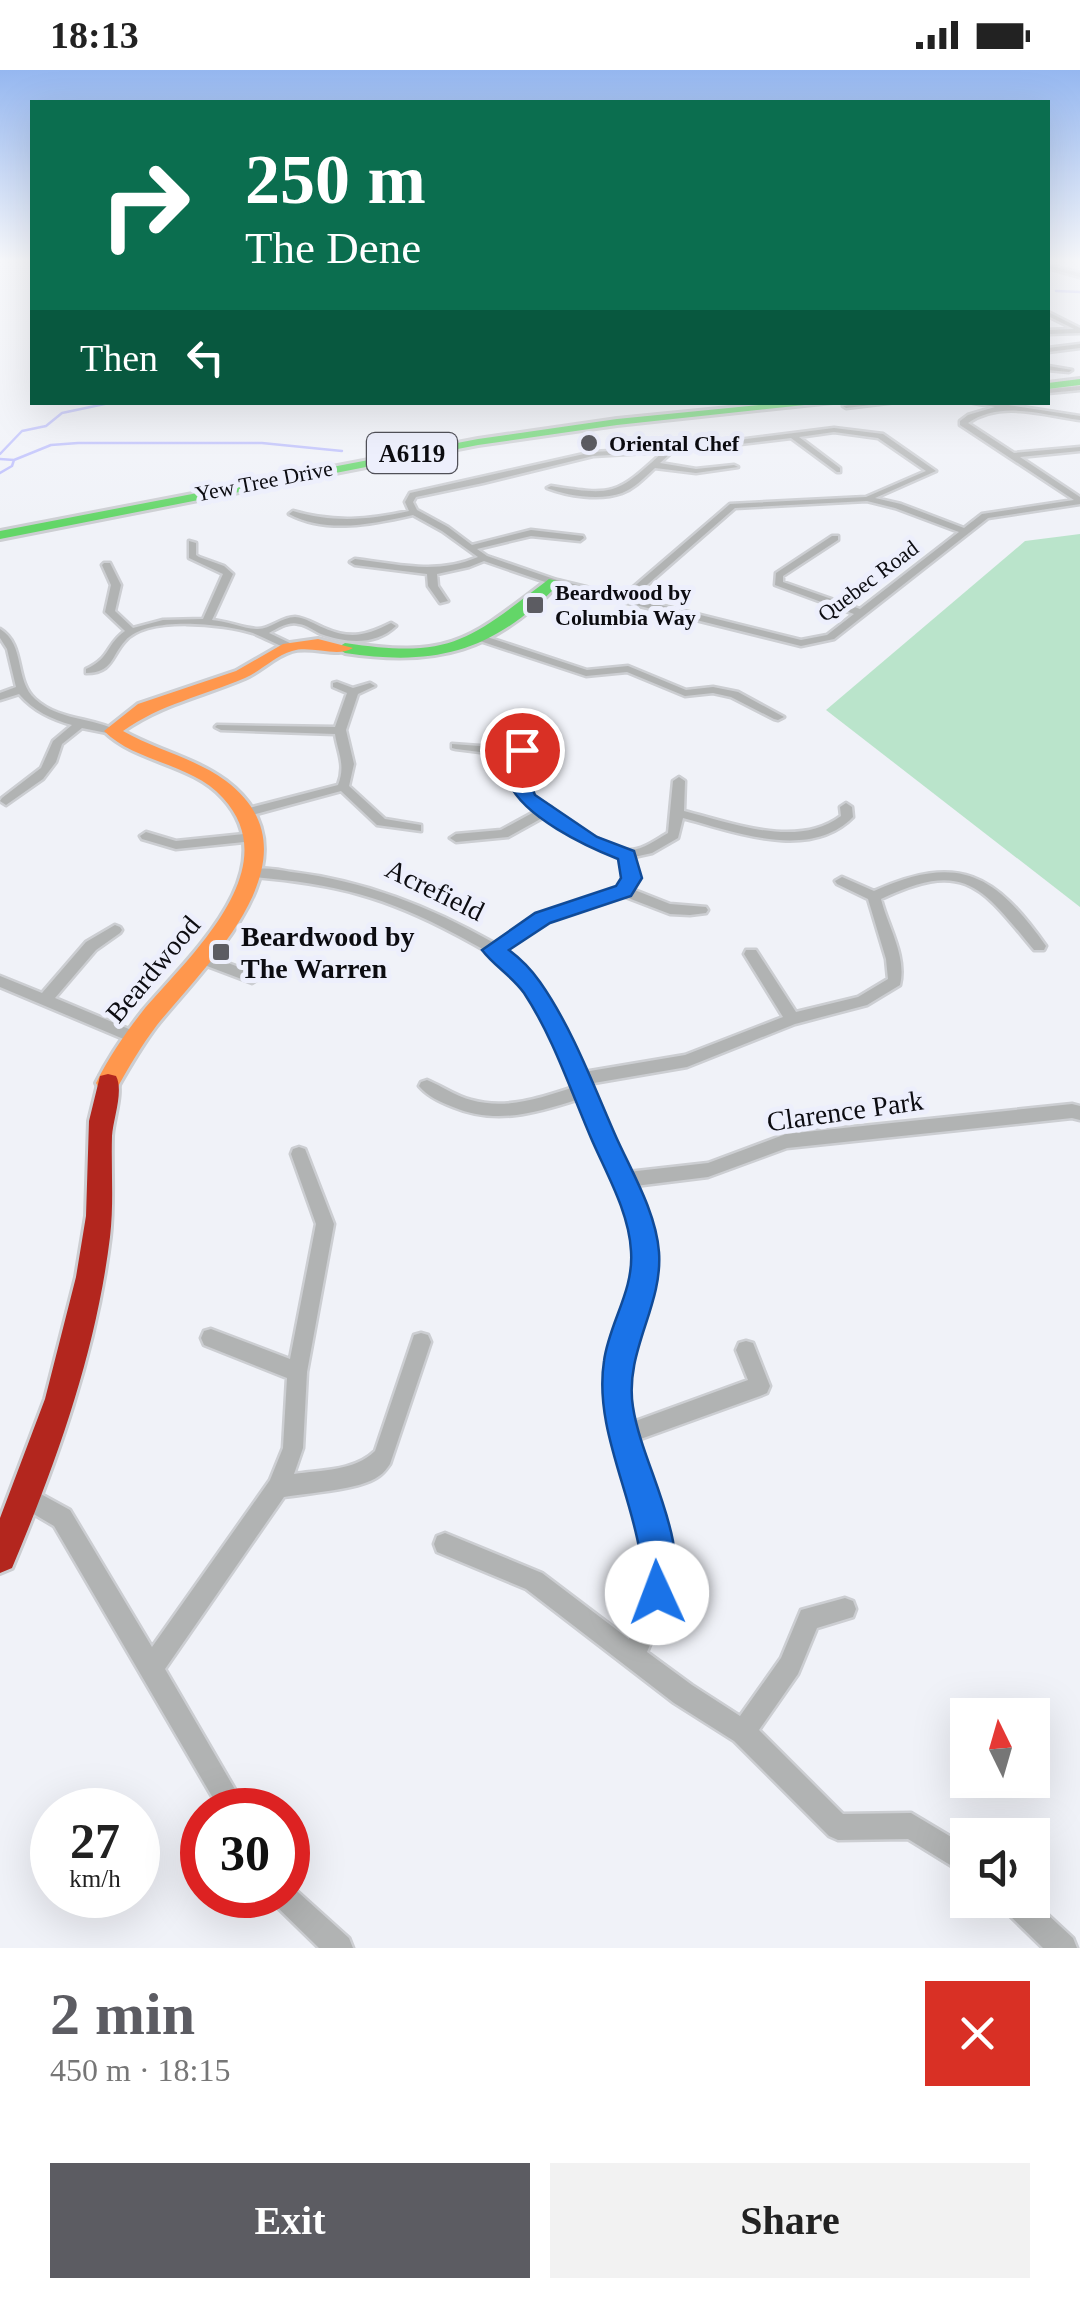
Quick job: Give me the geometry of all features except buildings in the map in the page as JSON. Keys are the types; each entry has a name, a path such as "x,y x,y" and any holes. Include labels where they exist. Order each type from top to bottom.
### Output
{"main road":[{"name":"Yew Tree Drive","path":"0,526 434,445 736,405"},
{"name":"Yew Tree Drive","path":"618,419 822,405"},
{"name":"Yew Tree Drive","path":"0,535 434,445"},
{"path":"112,731 175,698 259,665 288,646 313,645 412,659 445,653 478,636 554,582"},
{"name":"Beardwood","path":"0,1556 28,1498 65,1379 95,1255 105,1092 131,1036 204,959 234,914 257,856 245,813 221,788 184,764 112,731"}],"street":[{"path":"986,405 1080,418"},
{"path":"1000,408 970,416 962,423 1080,502"},
{"path":"292,514 345,524 414,512 410,498 428,490 593,454 842,430 871,433 932,471 867,498 733,506 625,599"},
{"path":"790,434 837,470"},
{"path":"552,488 610,496 621,492 670,449"},
{"path":"1010,456 1080,449"},
{"path":"654,465 696,471 734,467"},
{"path":"867,498 965,531"},
{"name":"Quebec Road","path":"414,512 445,528 484,558 554,582 801,643 830,636 992,514 1080,502"},
{"path":"470,548 531,533 580,538"},
{"path":"834,538 779,575 778,583 861,612"},
{"path":"192,543 192,556 198,562 220,566 228,574 206,622"},
{"path":"356,562 432,574 456,572 484,558"},
{"path":"107,565 116,585 110,602 112,618 132,632"},
{"path":"432,574 433,586 444,601"},
{"path":"302,620 308,604"},
{"path":"262,633 285,622 302,620 329,634 368,639 384,634 391,626"},
{"path":"90,672 112,659 122,638 132,632 206,622 262,633 288,646"},
{"path":"0,632 14,651 22,689 38,706 80,724 112,731"},
{"path":"478,636 586,672 628,668 684,693 713,690 734,694 778,717"},
{"path":"336,685 353,692 370,686"},
{"path":"0,697 22,689"},
{"path":"245,813 343,787 351,771 340,730 353,692"},
{"path":"6,801 45,773 54,762 57,743 80,724"},
{"path":"221,727 298,732 340,730"},
{"path":"456,746 509,752 551,736"},
{"path":"509,752 518,784 528,799 590,841 627,856 648,850 674,835 681,814 676,798 679,781"},
{"path":"343,787 382,822 417,828"},
{"path":"681,814 764,833 805,835 841,824 846,808"},
{"path":"456,838 504,834 547,810"},
{"path":"146,836 176,844 254,838"},
{"path":"493,950 542,918 624,891 632,878 627,856"},
{"name":"Acrefield","path":"253,873 334,879 365,887 424,910 493,950 516,967 534,991 580,1085 637,1214 645,1250 644,1282 618,1359 617,1407 648,1508 658,1559 657,1593 634,1655"},
{"path":"874,898 896,886 948,878 971,880 994,896 1039,946"},
{"path":"427,1086 472,1110 522,1110 580,1085 687,1061 792,1018 862,1001 895,981 896,961 880,926 874,898 842,881"},
{"path":"624,891 662,908 700,910"},
{"path":"46,999 91,946 115,930"},
{"path":"752,954 792,1018"},
{"path":"204,959 252,978"},
{"path":"0,981 131,1036"},
{"name":"Clarence Park","path":"621,1180 708,1170 786,1141 1080,1113"},
{"path":"152,1668 278,1486 292,1448 297,1372 325,1224 299,1154"},
{"path":"211,1338 297,1372"},
{"path":"278,1486 371,1470 383,1458 422,1342"},
{"path":"624,1435 760,1386 746,1350"},
{"path":"28,1498 62,1518 221,1788"},
{"path":"444,1544 534,1581 683,1694 743,1732 838,1826 911,1826 950,1852"},
{"path":"743,1732 790,1666 809,1618 844,1609"},
{"path":"308,1918 340,1948"},
{"path":"1031,1918 1063,1948"}],"green space":[{"path":"1080,534 1080,907 826,710 1025,541"}],"waterway":[{"path":"0,454 22,431 46,426 62,413 100,405"},
{"path":"14,460 51,445 78,443 262,443 342,451"},
{"path":"0,459 14,460"},
{"path":"0,473 12,466 14,460"}],"traffic: fast":[{"path":"1050,386 1080,382"},
{"path":"0,535 478,442 617,422 796,405"},
{"path":"345,648 382,654 437,653 480,636 554,582"}],"traffic: slow":[{"path":"108,1083 124,1052 213,945 239,907 254,869 254,832 233,797 206,776 112,731 144,708 242,674 288,647 318,644 345,648"}],"traffic: jam":[{"path":"0,1556 47,1439 82,1318 97,1235 101,1121 108,1083"}],"place":[{"name":"Oriental Chef","path":"589,443"},
{"name":"Beardwood by Columbia Way","path":"535,605"},
{"name":"Beardwood by The Warren","path":"221,952"}],"route":[{"path":"522,750 509,752 518,784 528,799 590,841 627,856 632,878 624,891 542,918 493,950 516,967 534,991 564,1047 637,1214 645,1250 644,1282 618,1359 617,1407 648,1508 658,1559 657,1593"}]}
